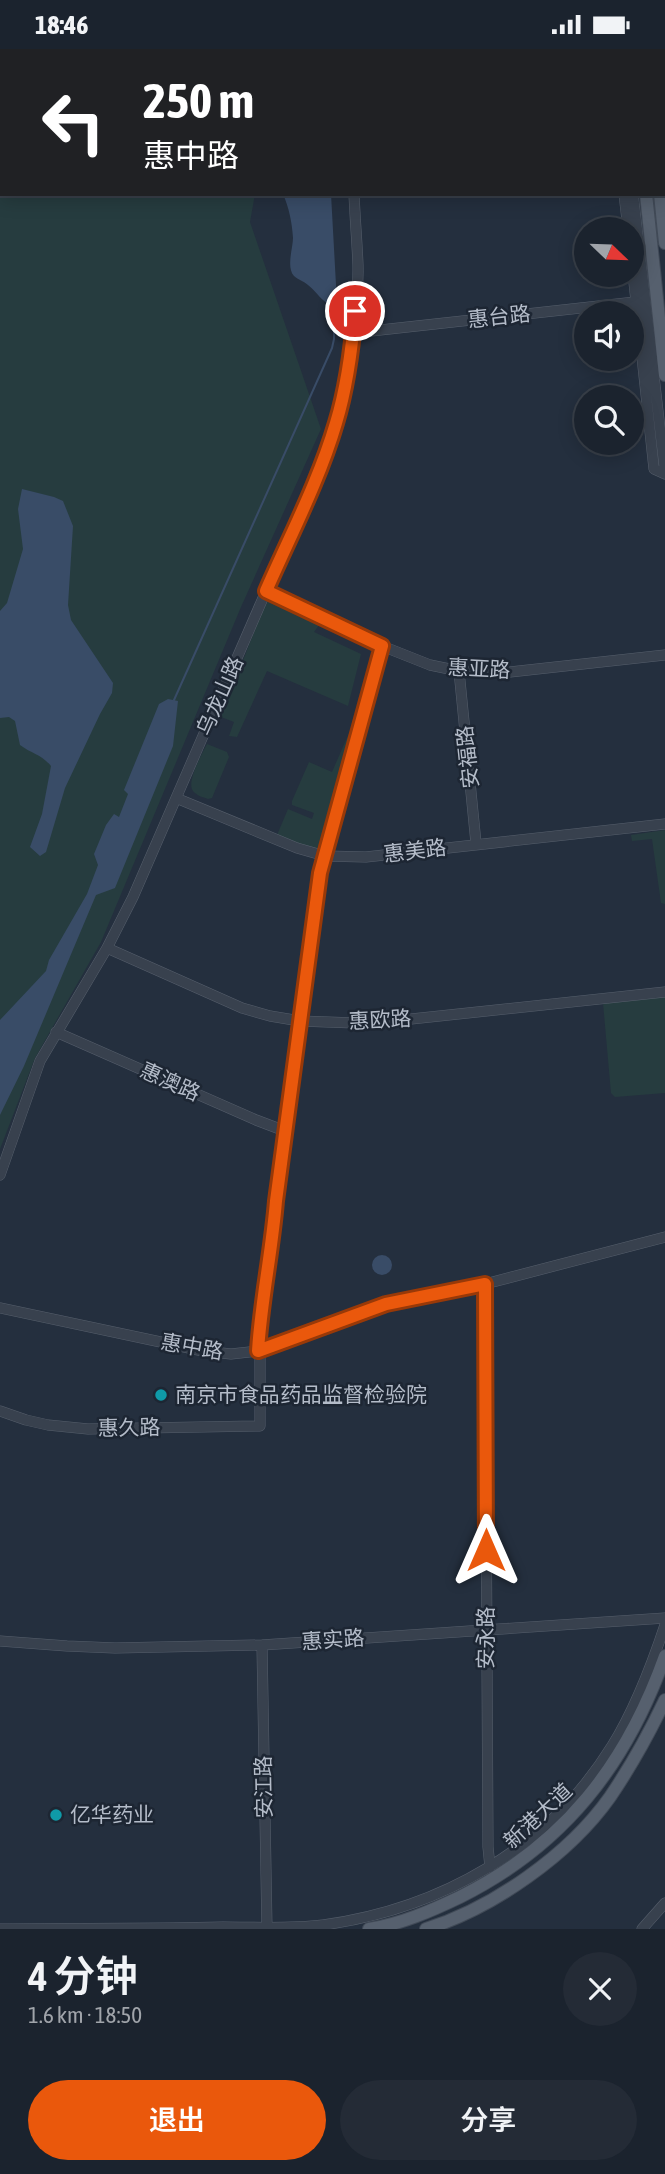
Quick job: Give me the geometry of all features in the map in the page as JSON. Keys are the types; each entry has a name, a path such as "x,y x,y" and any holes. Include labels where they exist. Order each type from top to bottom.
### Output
{"main road":[{"path":"646,196 665,375"},
{"path":"660,196 665,243"},
{"name":"新港大道","path":"369,1929 433,1911 487,1884 537,1850 574,1815 603,1779 634,1729 665,1656"},
{"name":"新港大道","path":"426,1929 470,1912 503,1893 547,1861 580,1832 608,1799 638,1753 665,1700"}],"street":[{"name":"乌龙山路","path":"0,1175 40,1061 107,948 133,897 320,467 337,421 353,333 358,267 354,196"},
{"path":"624,196 627,217"},
{"path":"634,196 640,301"},
{"name":"惠台路","path":"353,333 574,309"},
{"path":"644,350 654,469 665,473"},
{"name":"惠亚路","path":"266,591 382,646 430,665 459,671 510,672 665,655"},
{"path":"258,1351 320,873 382,646"},
{"name":"安福路","path":"459,671 476,843"},
{"name":"惠美路","path":"176,798 276,841 325,856 366,857 665,824"},
{"name":"惠欧路","path":"107,948 242,1008 300,1021 383,1022 665,992"},
{"name":"惠澳路","path":"56,1032 285,1131"},
{"name":"惠中路","path":"0,1308 203,1351 231,1354 258,1351 386,1304 485,1284 665,1237"},
{"name":"安永路","path":"485,1284 490,1867"},
{"name":"惠久路","path":"0,1411 37,1423 88,1429 260,1426 258,1351"},
{"name":"惠实路","path":"0,1641 115,1648 262,1645 665,1618"},
{"path":"0,1929 294,1928 398,1909 438,1894 490,1867 530,1839 587,1781 612,1746 634,1704 653,1662 665,1625"},
{"name":"安江路","path":"262,1645 267,1928"},
{"path":"642,1929 665,1903"}],"green space":[{"path":"0,196 255,196 250,222 321,429 241,607 101,942 35,1058 0,1149"},
{"path":"273,599 322,621 314,632 361,654 348,706 267,671 237,737 229,736 234,722 221,717 261,614 268,601"},
{"path":"349,733 355,735 322,849 310,848 277,835 288,809 312,819 314,813 292,805 292,801 309,762 332,772"},
{"path":"207,744 227,752 229,757 212,798 208,799 196,794 191,787"},
{"path":"665,830 665,904 661,903 652,839 632,841 631,835"},
{"path":"665,996 665,1093 615,1097 611,1093 603,1003"}],"water":[{"path":"284,196 331,196 337,303 334,306 323,300 292,272 290,263 293,232"},
{"path":"22,489 63,501 73,526 68,605 71,620 113,683 112,693 65,788 46,852 40,856 30,847 42,814 51,766 20,745 15,721 9,717 0,718 0,611 7,603 23,549 18,509"},
{"path":"168,699 178,701 173,746 115,888 96,895 24,1066 0,1115 0,1020 46,971 49,960 87,894 98,865 94,854 106,825 114,814 119,817 128,794 124,790 159,704"},
{"path":"378,1255 386,1255 392,1265 386,1275 378,1275 372,1269 372,1261"}],"waterway":[{"path":"174,700 332,348 334,306"}],"place":[{"name":"南京市食品药品监督检验院","path":"161,1395"},
{"name":"亿华药业","path":"56,1815"}],"route":[{"path":"355,311 337,421 266,591 382,646 320,873 258,1351 386,1304 485,1284 486,1550"}]}
